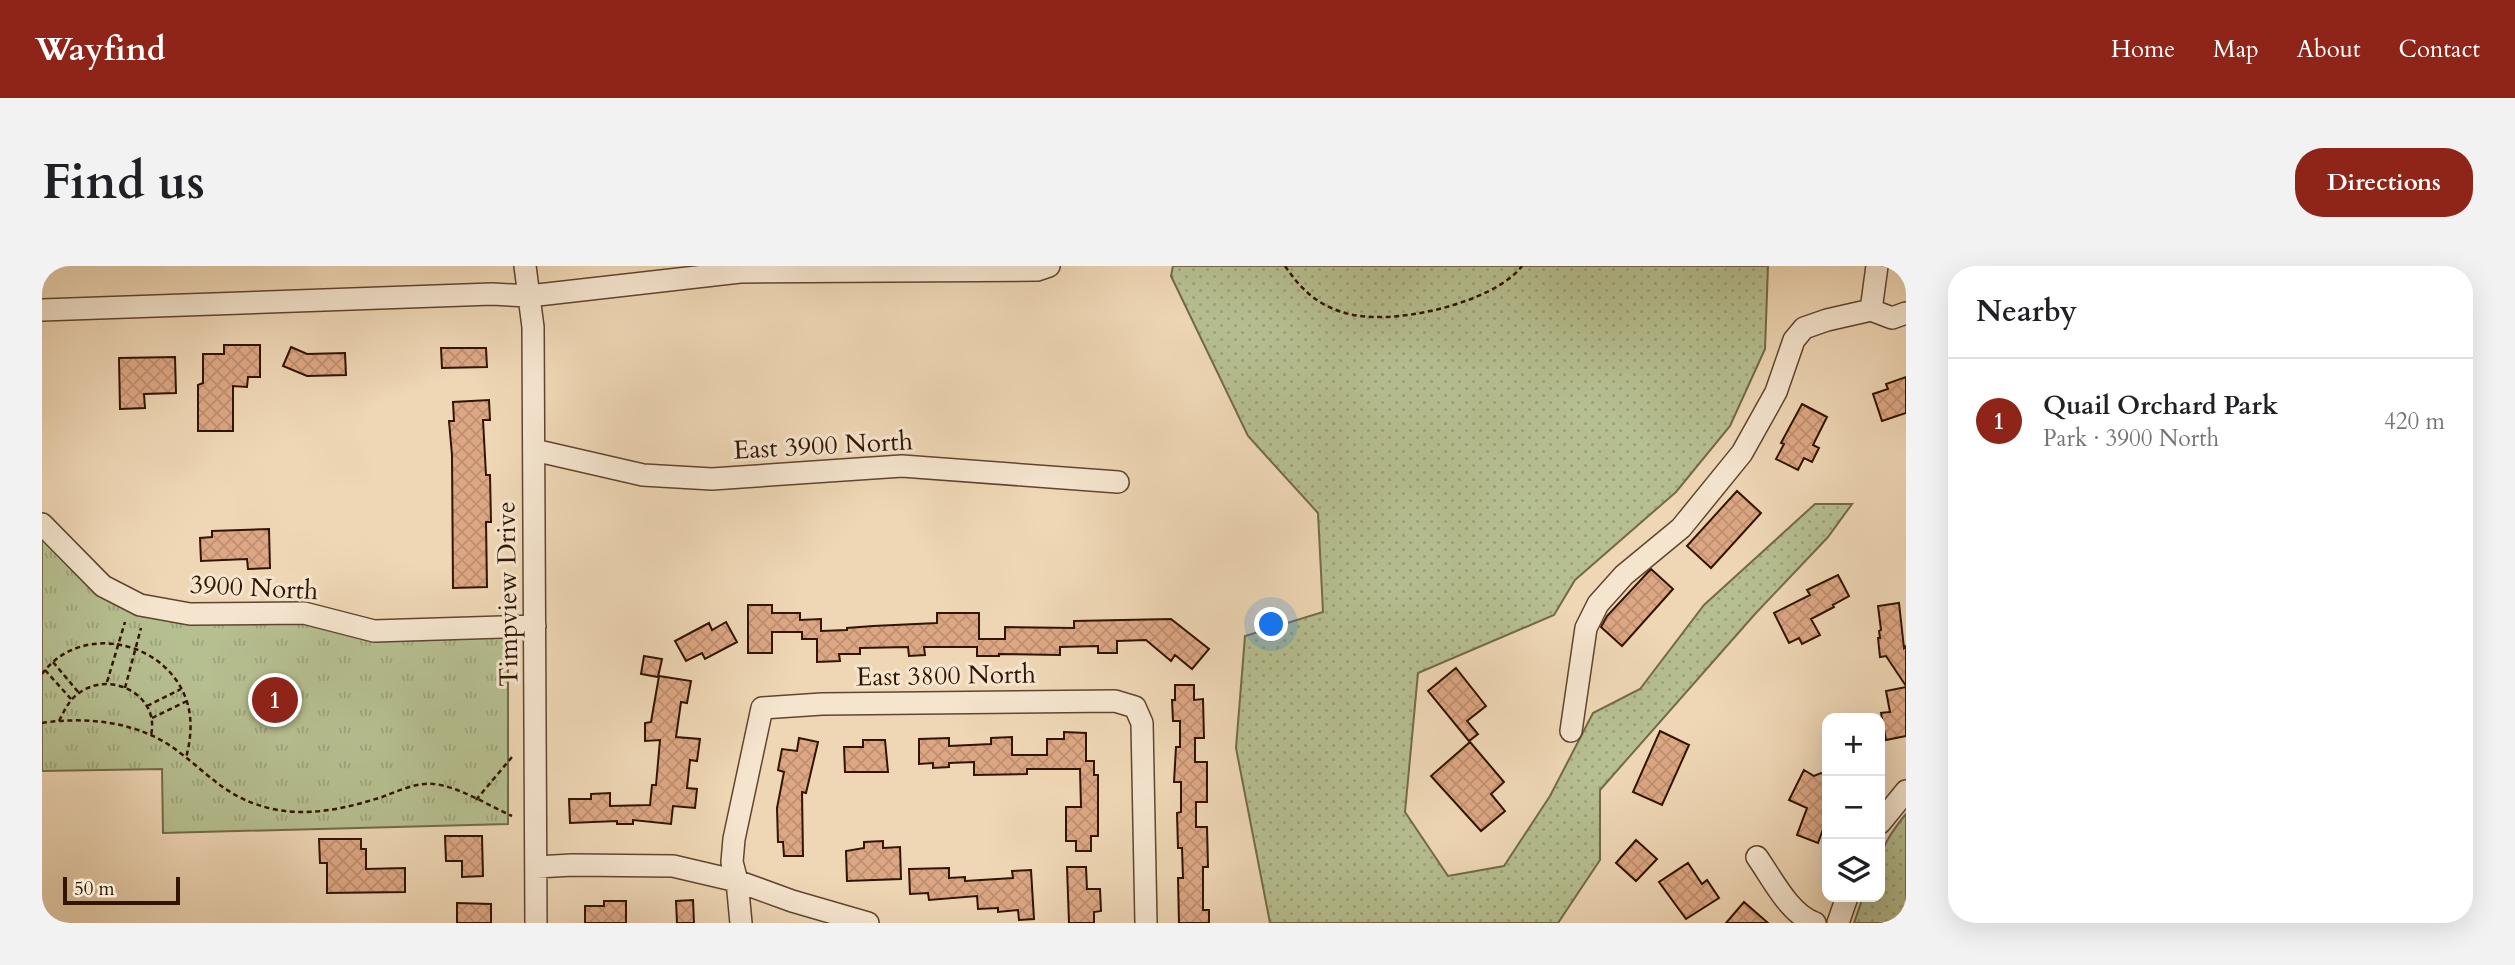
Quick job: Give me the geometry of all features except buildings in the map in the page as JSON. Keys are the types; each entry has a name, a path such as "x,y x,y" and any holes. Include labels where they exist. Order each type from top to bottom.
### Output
{"street":[{"name":"Timpview Drive","path":"525,266 533,327 536,923"},
{"path":"1871,310 1877,266"},
{"path":"42,310 492,293 529,296 740,272 1047,267"},
{"path":"1571,732 1586,628 1598,604 1624,575 1681,528 1742,453 1776,392 1794,340 1804,328 1828,320 1871,310 1892,318 1906,313"},
{"name":"East 3900 North","path":"534,450 643,475 698,478 902,466 1118,482"},
{"name":"3900 North","path":"42,524 103,586 140,605 190,614 304,613 374,631 535,626"},
{"name":"East 3800 North","path":"737,881 732,862 734,839 762,708 822,704 1115,701 1135,707 1142,723 1146,923"},
{"path":"1885,817 1906,791"},
{"path":"1757,857 1791,905 1815,923"},
{"path":"537,867 673,866 737,881 792,901 868,923"},
{"path":"737,881 741,923"},
{"path":"1838,923 1845,902"}],"path":[{"path":"1285,266 1299,285 1318,302 1360,318 1447,308 1475,298 1507,281 1522,266"},
{"path":"107,683 125,622"},
{"path":"125,688 141,628"},
{"path":"42,674 53,662 88,644 119,644 136,649 160,662 171,673 187,701 191,731 186,758"},
{"path":"53,662 79,692"},
{"path":"45,670 71,700"},
{"path":"59,721 79,692 107,683 125,688 140,697 152,718 151,735"},
{"path":"147,706 181,689"},
{"path":"152,718 187,701"},
{"path":"42,723 93,720 151,735 169,745 211,780 233,794 251,803 275,809 297,811 344,808 429,783 446,787 512,817"},
{"path":"476,800 512,757"}],"green space":[{"path":"1173,266 1768,266 1765,349 1730,426 1676,492 1575,580 1554,615 1418,673 1405,812 1448,876 1504,866 1550,796 1593,713 1640,689 1704,605 1815,504 1852,504 1828,537 1755,614 1600,790 1600,860 1558,923 1270,923 1236,748 1245,636 1323,612 1318,513 1248,436 1171,276"},
{"path":"42,528 140,608 508,630 508,824 163,833 162,769 42,771"},
{"path":"1906,814 1906,923 1854,923 1861,902 1885,902 1885,844"}],"place":[{"name":"Quail Orchard Park","path":"275,700"}]}
